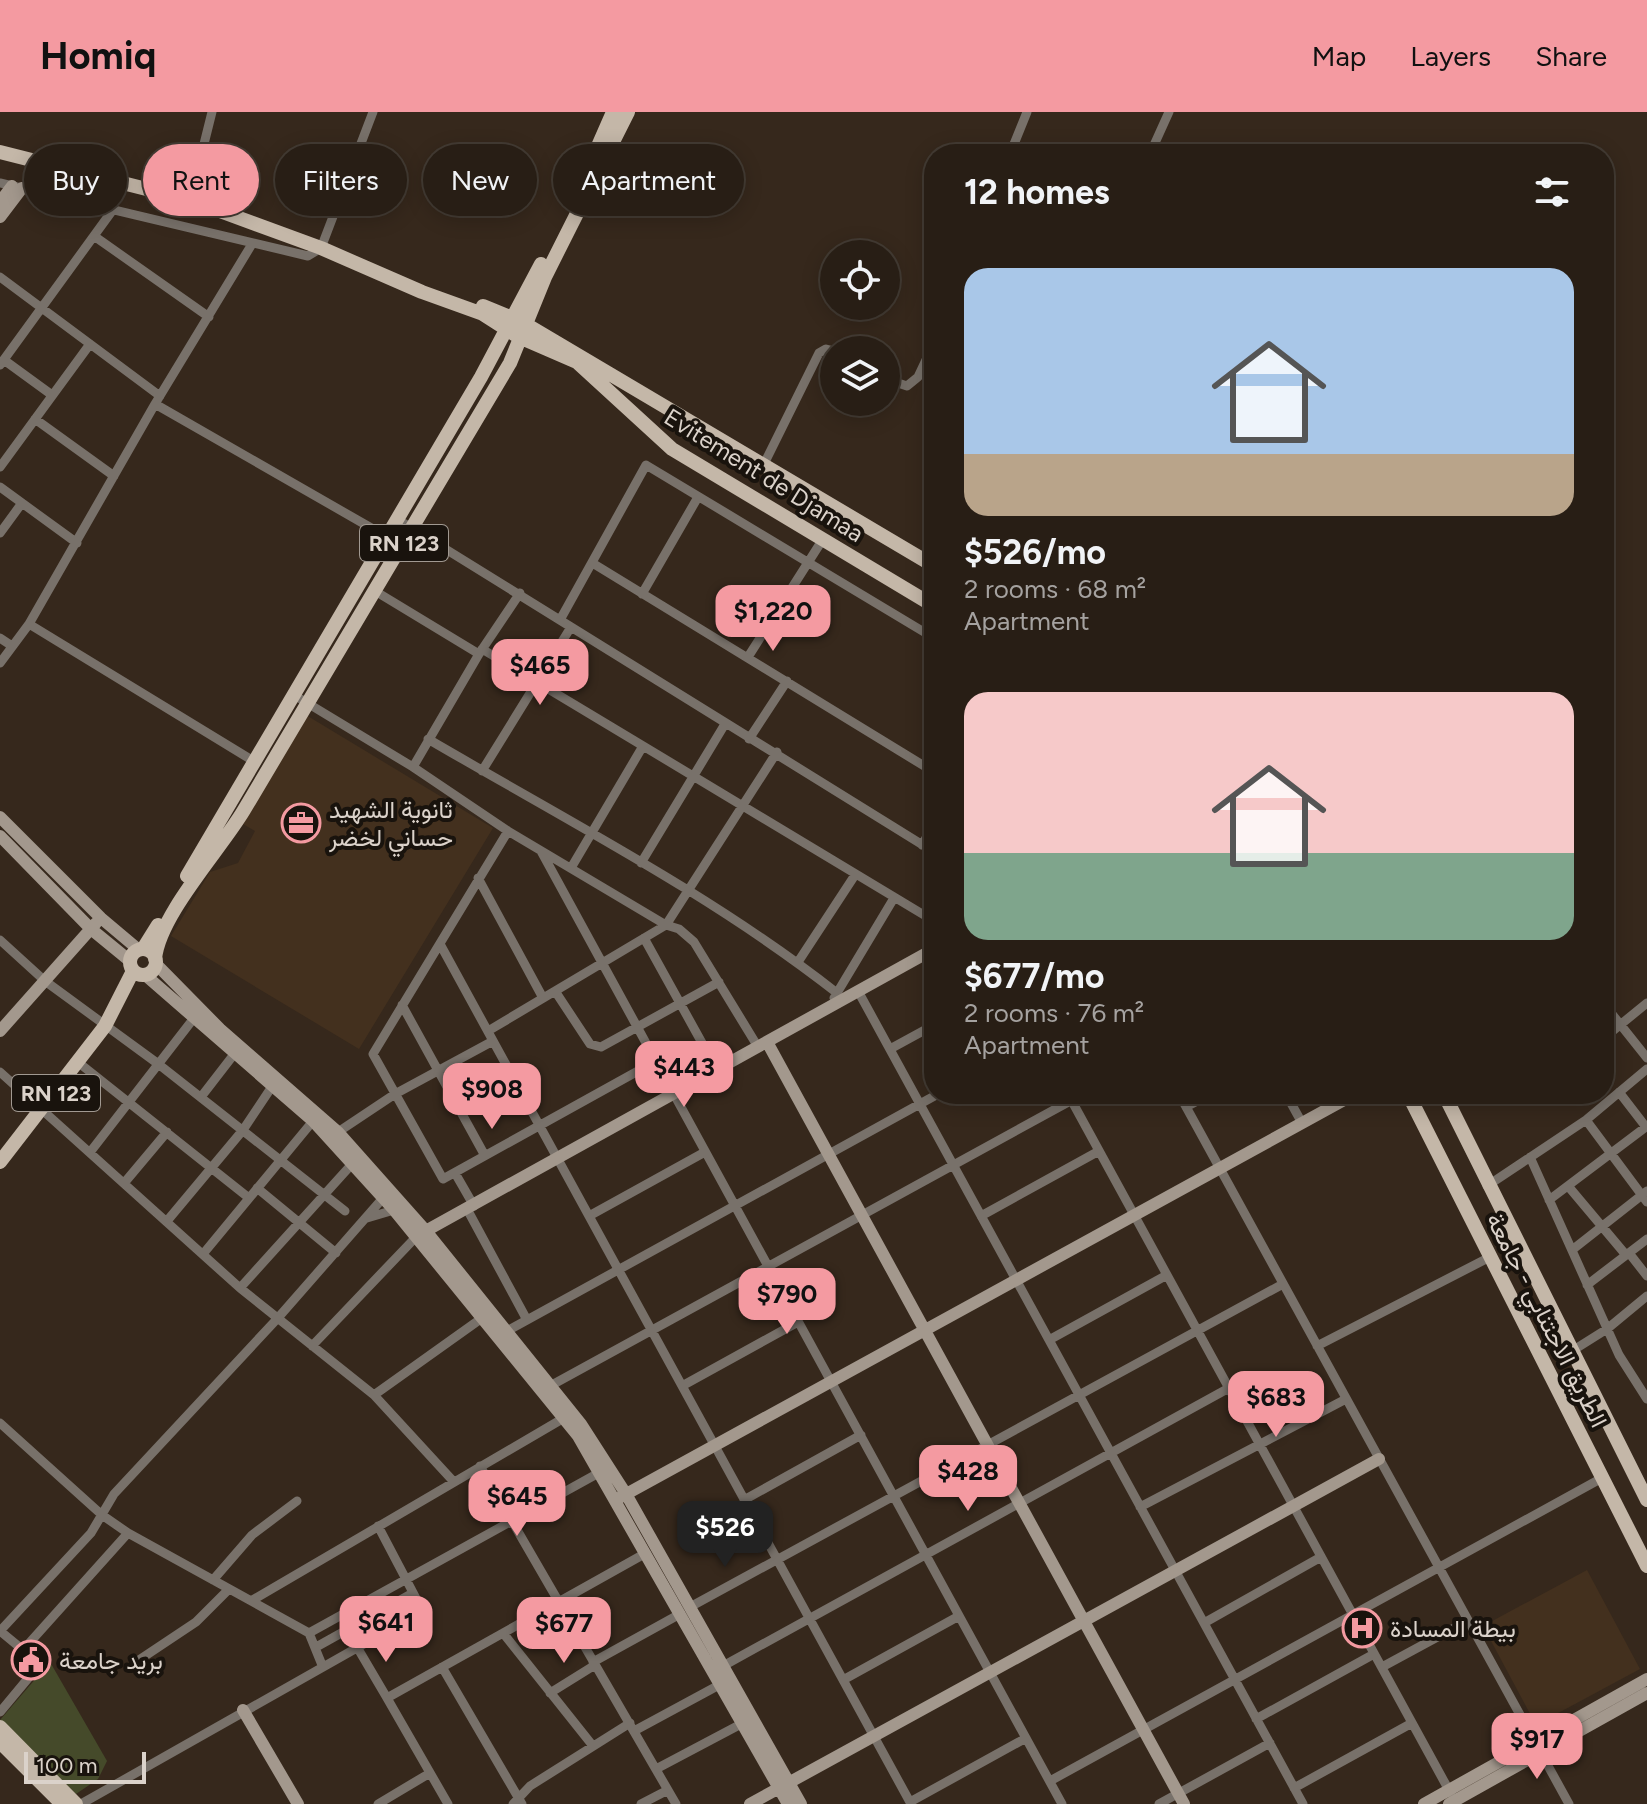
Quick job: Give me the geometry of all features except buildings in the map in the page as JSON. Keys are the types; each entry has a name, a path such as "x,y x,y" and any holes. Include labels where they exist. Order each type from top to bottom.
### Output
{"main road":[{"name":"RN 123","path":"155,961 163,934 203,868 241,816 510,363 516,326 613,112"},
{"name":"RN 123","path":"0,1162 45,1109 134,991 138,963 481,377 516,326 628,112"},
{"name":"Evitement de Djamaa","path":"0,152 143,188"},
{"name":"Evitement de Djamaa","path":"234,216 321,248 422,292 516,326 764,464 924,560"},
{"name":"Evitement de Djamaa","path":"516,326 577,362 672,449 924,600"},
{"path":"138,963 155,961"},
{"name":"الطريق الاجتنابي - جامعة","path":"1413,1104 1647,1566"},
{"name":"الطريق الاجتنابي - جامعة","path":"1449,1104 1487,1186 1647,1500"},
{"path":"0,1727 78,1804"},
{"path":"1,1746 62,1804"}],"street":[{"path":"204,144 212,112"},
{"path":"127,215 304,256 321,248 373,112"},
{"path":"1014,144 1027,112"},
{"path":"1156,144 1169,112"},
{"path":"0,202 11,186"},
{"path":"0,217 11,186"},
{"path":"52,395 2,363 108,216"},
{"path":"94,236 209,317"},
{"path":"0,663 29,624 157,400 252,244"},
{"path":"0,277 90,344 157,400 387,537"},
{"path":"0,467 90,344"},
{"path":"764,464 820,352"},
{"path":"900,384 907,386 918,377 924,364"},
{"path":"35,419 114,476"},
{"path":"560,620 594,564 646,465 924,632"},
{"path":"0,487 77,543"},
{"path":"642,594 698,497"},
{"path":"0,533 22,503"},
{"path":"397,519 520,593 749,739 777,752 922,845 924,842"},
{"path":"748,657 823,539"},
{"path":"594,564 924,766"},
{"path":"375,591 536,682 924,915"},
{"path":"413,767 480,652 520,593"},
{"path":"29,624 255,762"},
{"path":"482,771 571,627"},
{"path":"0,638 12,646"},
{"path":"749,739 787,681"},
{"path":"294,695 413,767 508,831 666,925 679,929 694,942 763,1045 829,1154 1181,1799"},
{"path":"641,863 725,724"},
{"path":"428,739 641,863 798,962 837,993"},
{"path":"571,868 643,746"},
{"path":"338,1132 438,1070 543,998 666,925 777,752"},
{"path":"0,817 101,918 138,963 194,1018 313,1121 352,1164 387,1195 394,1210 421,1234 482,1318 568,1416"},
{"path":"508,831 373,1054 443,1179 656,1061"},
{"path":"0,836 91,929 138,963"},
{"path":"541,851 1062,1804"},
{"path":"798,962 855,875"},
{"path":"478,878 543,998"},
{"path":"828,1008 894,898"},
{"path":"2,1025 101,918"},
{"path":"644,938 717,1070"},
{"path":"0,940 45,981 107,1024 345,1211"},
{"path":"440,944 910,1803 1026,1738"},
{"path":"312,1346 421,1234 924,955"},
{"path":"155,961 220,1029 338,1132 387,1195 507,1331 550,1386 621,1496 743,1723 784,1785 801,1804"},
{"path":"555,991 595,1047 719,982"},
{"path":"858,991 1303,1804"},
{"path":"1614,1029 1647,1003"},
{"path":"402,1005 484,1154"},
{"path":"1614,1016 1647,1058"},
{"path":"91,1151 194,1018"},
{"path":"890,1049 924,1030"},
{"path":"201,1097 235,1053"},
{"path":"79,1063 249,1198"},
{"path":"1614,1094 1647,1069"},
{"path":"0,1072 45,1109 240,1288 374,1395 454,1482"},
{"path":"167,1221 243,1130 273,1085"},
{"path":"1549,1200 1645,1129 1619,1092"},
{"path":"507,1331 924,1102"},
{"path":"550,1386 1058,1104"},
{"path":"1074,1104 1451,1798"},
{"path":"1184,1104 1569,1804"},
{"path":"1186,1107 1192,1104"},
{"path":"1292,1104 1302,1123"},
{"path":"621,1496 1337,1104"},
{"path":"1487,1186 1586,1120 1599,1104"},
{"path":"1572,1250 1645,1196 1586,1120"},
{"path":"203,1254 313,1121"},
{"path":"125,1182 167,1132"},
{"path":"981,1216 1099,1151"},
{"path":"589,1216 705,1152"},
{"path":"1530,1157 1607,1329 1647,1399"},
{"path":"240,1288 352,1164"},
{"path":"455,1173 527,1320"},
{"path":"1568,1186 1647,1276"},
{"path":"257,1188 336,1253"},
{"path":"0,1712 40,1664 0,1631 91,1533 114,1494 387,1195"},
{"path":"364,1220 394,1210"},
{"path":"1587,1285 1647,1239"},
{"path":"1317,1346 1490,1257"},
{"path":"1049,1340 1167,1275"},
{"path":"550,1693 594,1663 776,1559 1283,1284"},
{"path":"1572,1351 1607,1329 1647,1296"},
{"path":"374,1395 482,1318"},
{"path":"682,1386 798,1322"},
{"path":"723,1666 1229,1388"},
{"path":"1140,1507 1346,1399"},
{"path":"251,1601 568,1416"},
{"path":"0,1423 102,1515 128,1533 309,1633 318,1646 322,1665"},
{"path":"744,1500 861,1435"},
{"path":"750,1804 1379,1459"},
{"path":"480,1466 676,1804"},
{"path":"309,1633 605,1470"},
{"path":"1050,1781 1602,1478"},
{"path":"621,1496 646,1553 723,1666 784,1785 788,1804"},
{"path":"213,1580 243,1543 297,1501"},
{"path":"78,1804 415,1615 419,1608 413,1593 378,1526"},
{"path":"23,1650 128,1533"},
{"path":"387,1698 646,1553"},
{"path":"1204,1623 1321,1557"},
{"path":"136,1662 196,1622 229,1589"},
{"path":"318,1646 413,1593"},
{"path":"843,1680 959,1616"},
{"path":"1382,1667 1467,1621"},
{"path":"503,1633 593,1746"},
{"path":"357,1647 448,1804"},
{"path":"1256,1719 1374,1654"},
{"path":"442,1667 517,1802 593,1746 721,1684"},
{"path":"1424,1804 1451,1798 1538,1748 1647,1679"},
{"path":"1538,1748 1647,1693"},
{"path":"243,1710 298,1804"},
{"path":"656,1769 743,1723"},
{"path":"1294,1788 1412,1723"},
{"path":"1159,1804 1181,1799 1270,1743"},
{"path":"378,1804 430,1773"},
{"path":"641,1804 668,1790"}],"shaded area":[{"path":"306,715 493,828 359,1049 171,936 210,872 238,863 255,831 243,824"},
{"path":"1587,1570 1640,1669 1536,1725 1483,1626"}],"green space":[{"path":"50,1662 107,1761 98,1779 76,1794 0,1720"}],"place":[{"name":"ثانوية الشهيد حساني لخضر","path":"301,823"},
{"name":"بيطة المسادة","path":"1362,1628"},
{"name":"بريد جامعة","path":"31,1660"}]}
